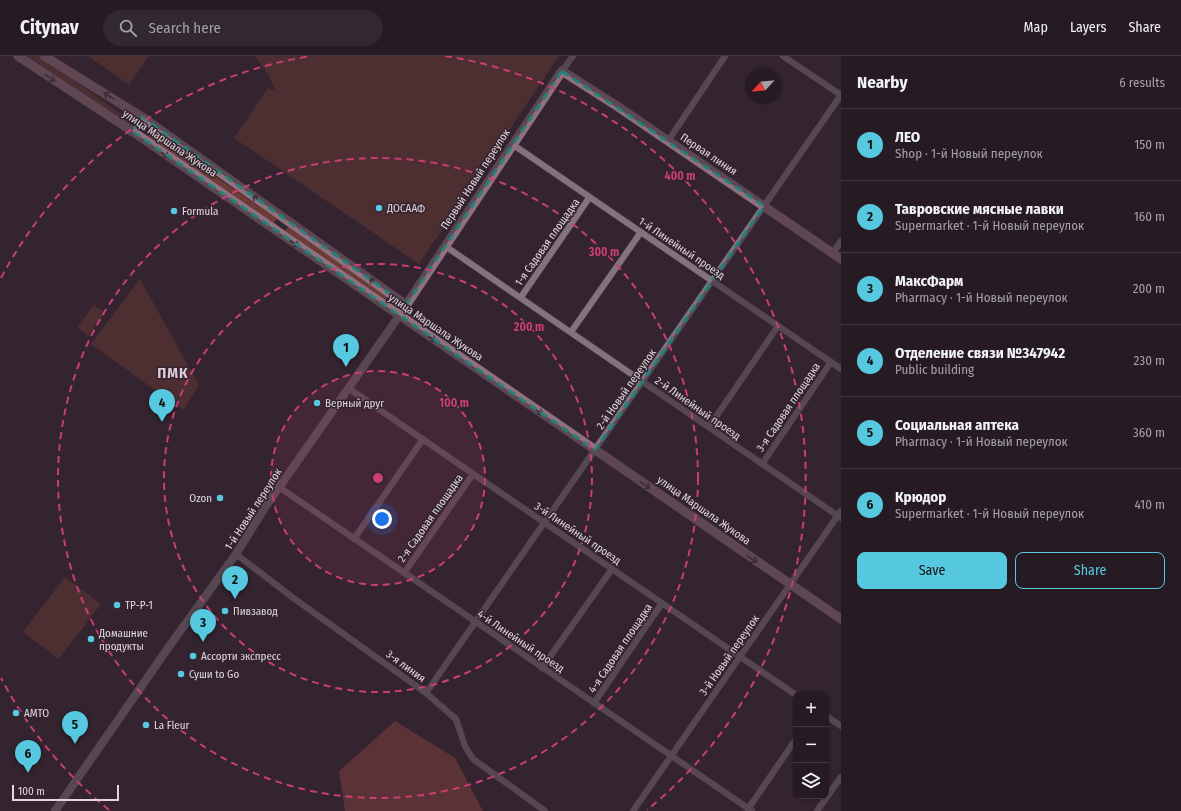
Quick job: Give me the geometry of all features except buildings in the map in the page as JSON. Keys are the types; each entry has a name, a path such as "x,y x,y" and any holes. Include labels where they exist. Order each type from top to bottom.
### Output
{"main road":[{"name":"улица Маршала Жукова","path":"18,56 132,131 841,619"},
{"name":"улица Маршала Жукова","path":"44,56 142,117 406,305"},
{"name":"Первая линия","path":"562,71 841,259"},
{"name":"Первый Новый переулок","path":"399,316 562,71"},
{"path":"132,131 142,117"},
{"path":"276,231 285,219"}],"street":[{"name":"Первый Новый переулок","path":"562,71 573,56"},
{"path":"668,141 726,56"},
{"path":"783,56 841,95"},
{"name":"2-й Новый переулок","path":"426,693 841,95"},
{"name":"1-й Линейный проезд","path":"512,144 841,369"},
{"name":"1-я Садовая площадка","path":"521,297 589,198"},
{"path":"571,332 641,232"},
{"path":"833,253 841,242"},
{"name":"2-й Линейный проезд","path":"445,246 762,464 840,515"},
{"name":"1-й Новый переулок","path":"55,811 168,648 236,554 279,488 399,316"},
{"path":"709,427 778,326"},
{"name":"3-я Садовая площадка","path":"762,464 831,362"},
{"name":"3-й Линейный проезд","path":"348,388 793,693"},
{"path":"354,539 423,439"},
{"name":"2-я Cадовая площадка","path":"404,573 473,474"},
{"name":"4-й Линейный проезд","path":"279,488 750,810"},
{"name":"3-й Новый переулок","path":"633,811 840,515"},
{"name":"3-я линия","path":"236,554 292,597 426,693 456,719 465,746 473,759 544,811"},
{"path":"542,668 612,569"},
{"name":"4-я Садовая площадка","path":"594,703 662,603"},
{"path":"829,718 841,726"},
{"path":"750,810 793,744"},
{"path":"817,811 841,777"}],"highlighted area":[{"path":"562,71 764,206 595,450 132,131 142,117 406,305"}],"shaded area":[{"path":"28,56 40,56 131,121 127,125"},
{"path":"88,56 149,56 129,85"},
{"path":"255,56 559,56 419,264 234,138 268,88 275,91 269,76"},
{"path":"151,132 277,219 272,226 147,138"},
{"path":"289,226 388,296 384,302 284,233"},
{"path":"140,279 199,385 183,410 91,344"},
{"path":"94,305 105,313 88,336 77,327"},
{"path":"65,577 101,604 59,659 23,632"},
{"path":"395,721 455,758 483,811 345,811 339,771"}],"place":[{"name":"ДОСААФ","path":"379,208"},
{"name":"Formula","path":"174,211"},
{"name":"ЛЕО","path":"346,367"},
{"name":"Верный друг","path":"317,403"},
{"name":"Отделение связи №347942","path":"162,422"},
{"name":"Ozon","path":"220,498"},
{"name":"Тавровские мясные лавки","path":"235,599"},
{"name":"ТР-Р-1","path":"117,605"},
{"name":"Пивзавод","path":"225,611"},
{"name":"Домашние продукты","path":"91,639"},
{"name":"МаксФарм","path":"203,642"},
{"name":"Ассорти экспресс","path":"193,656"},
{"name":"Суши to Go","path":"181,674"},
{"name":"АМТО","path":"16,713"},
{"name":"La Fleur","path":"146,725"},
{"name":"Социальная аптека","path":"75,744"},
{"name":"Крюдор","path":"28,773"}],"district":[{"name":"ПМК","path":"173,373"}]}
